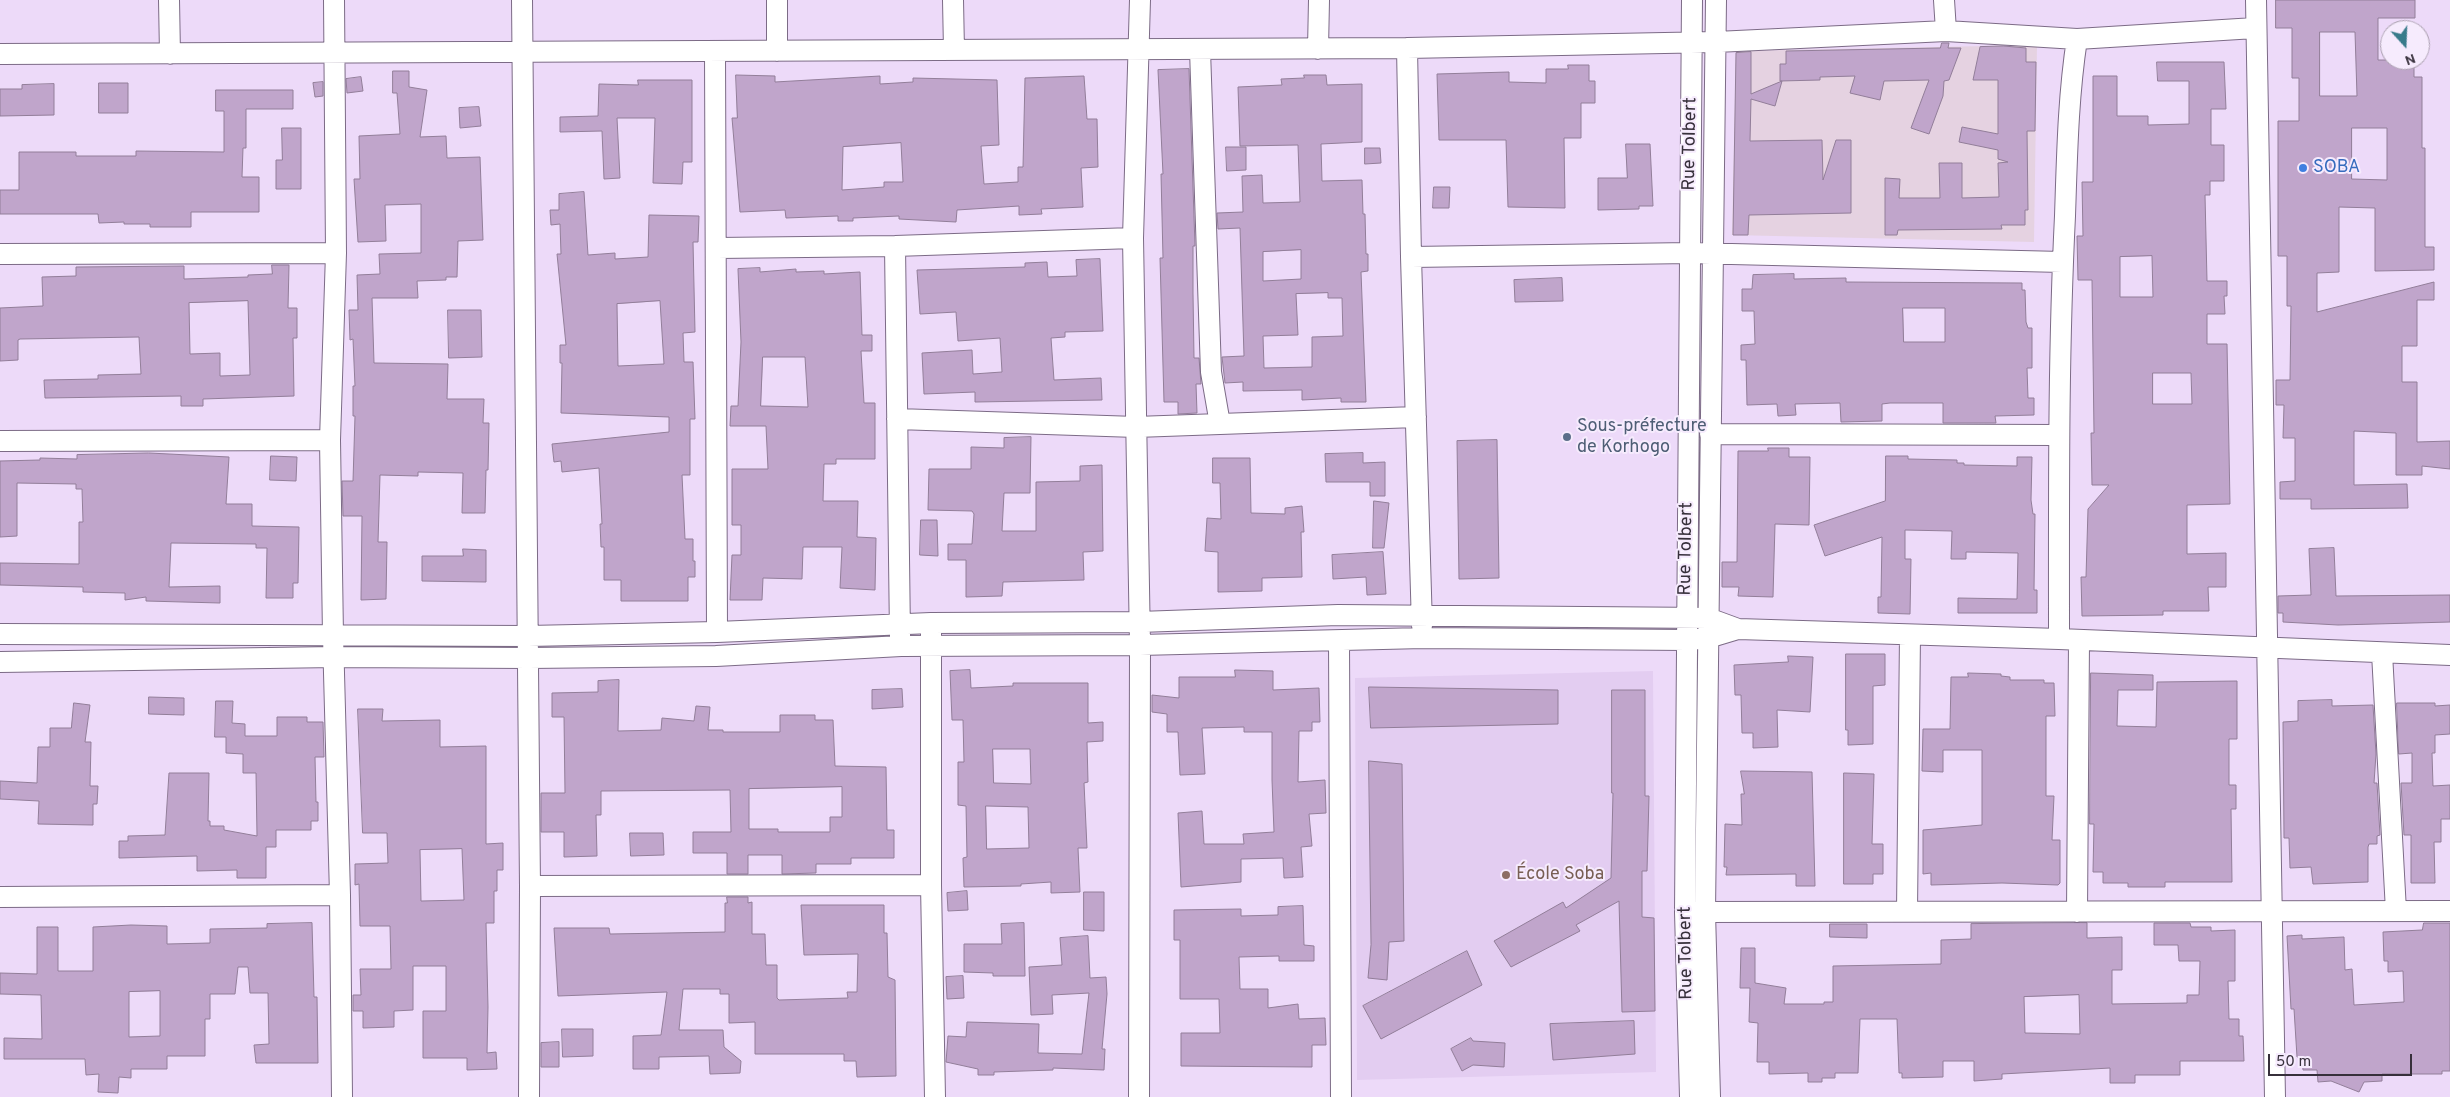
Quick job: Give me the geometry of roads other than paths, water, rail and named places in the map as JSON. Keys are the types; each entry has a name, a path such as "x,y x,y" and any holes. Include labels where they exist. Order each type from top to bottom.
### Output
{"street":[{"path":"169,0 170,54"},
{"path":"334,0 336,253 330,440 340,895 342,1097"},
{"path":"522,0 529,658 529,1097"},
{"path":"777,0 777,51"},
{"path":"953,0 954,50"},
{"path":"1139,1097 1140,645 1133,238 1140,0"},
{"path":"1318,49 1319,0"},
{"name":"Rue Tolbert","path":"1690,1097 1685,912 1692,0"},
{"name":"Rue Tolbert","path":"1710,1097 1705,912 1716,0"},
{"path":"1944,0 1946,31"},
{"path":"2256,0 2275,1097"},
{"path":"0,54 1408,48 1716,42 1946,31 2077,39 2255,28"},
{"path":"2077,39 2071,86 2062,262 2058,435 2069,640 2077,912"},
{"path":"1408,48 1411,257 1423,638"},
{"path":"1200,50 1210,372 1220,424"},
{"path":"716,51 717,632"},
{"path":"717,248 895,246 1133,238"},
{"path":"895,246 900,646"},
{"path":"0,254 336,253"},
{"path":"1411,257 1690,253 2062,262"},
{"path":"897,419 1136,426 1416,417"},
{"path":"1710,434 2058,435"},
{"path":"0,441 330,440"},
{"path":"0,634 528,636 717,632 931,623 1139,622 1422,614 1708,618 1738,629 2450,655"},
{"path":"931,623 931,884 935,1097"},
{"path":"0,662 335,657 529,658 716,656 931,645 1140,645 1423,638 1687,640 1708,638 1738,629"},
{"path":"1907,911 1910,635"},
{"path":"1339,641 1341,1097"},
{"path":"2382,653 2396,911"},
{"path":"530,886 931,884"},
{"path":"0,897 340,895"},
{"path":"1685,912 2450,911"}],"place":[{"name":"SOBA","path":"2303,168"},
{"name":"Sous-préfecture de Korhogo","path":"1567,437"},
{"name":"École Soba","path":"1506,875"}]}
